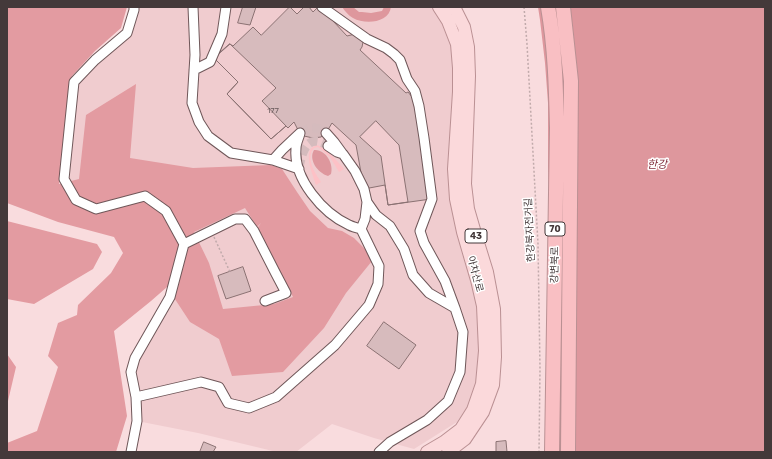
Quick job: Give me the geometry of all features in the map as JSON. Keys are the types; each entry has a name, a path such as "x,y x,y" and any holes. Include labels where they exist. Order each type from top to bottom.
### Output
{"highway":[{"name":"강변북로","path":"548,7 556,78 557,128 552,452"},
{"name":"강변북로","path":"563,7 571,81 568,452"}],"main road":[{"name":"아차산로","path":"427,452 444,442 461,429 473,410 482,384 485,351 483,306 478,280 463,232 456,199 454,170 459,92 457,44 448,22 439,7"},
{"name":"아차산로","path":"448,452 465,439 483,412 493,385 495,358 494,309 487,272 468,209 465,184 469,76 468,47 464,27 456,11 452,7"}],"street":[{"path":"131,452 137,421 136,397 131,372 135,358 170,297 184,244 166,211 145,196 96,209 76,200 64,179 74,82 95,60 128,33 134,7"},
{"path":"193,7 195,55 192,103 199,122 208,136 231,153 273,160 299,169"},
{"path":"194,70 210,62 222,34 226,7"},
{"path":"322,7 368,39 394,54 400,60 407,79 415,91 419,106 432,199 420,231 424,243 445,281 463,332 460,372 448,401 427,420 390,442 379,452"},
{"path":"273,160 300,133 296,147 296,155 299,169 308,189 331,215 350,226 361,228"},
{"path":"136,397 201,382 219,388 228,403 250,408 276,397 335,345 369,306 378,284 379,266 361,228 365,219 367,202 364,189 355,171 334,142 326,134"},
{"path":"328,146 343,154"},
{"path":"367,202 376,215 390,226 404,249 413,275 429,293 455,308"},
{"path":"184,244 235,219 245,219 254,231 286,294 265,301"}],"path":[{"name":"한강북자전거길","path":"524,7 538,244 540,370 539,452"},
{"path":"211,231 230,272"}],"shaded area":[{"path":"7,7 127,7 121,28 95,51 72,76 59,184 79,179 86,115 136,84 130,158 193,168 271,165 282,169 310,211 328,228 342,231 354,238 366,250 372,261 346,293 324,328 283,372 232,376 219,339 190,322 167,287 114,331 127,416 116,452 7,452 7,443 37,431 58,367 48,356 58,323 77,315 78,305 111,273 123,253 114,237 58,222 7,203","holes":["245,208 257,227 261,223 256,230 293,297 274,304 223,309 209,263 194,232"]},
{"path":"134,7 434,7 448,31 455,57 480,351 477,383 471,403 457,422 414,449 332,424 296,452 277,452 198,433 137,421 131,372 169,299 184,244 96,209 64,179 74,82 127,33"},
{"path":"317,145 328,152 344,169 339,172 330,157 318,147 314,148 310,156 311,161 321,182 316,185 309,163 309,157 312,147"},
{"path":"7,221 97,244 102,252 93,269 34,304 7,299"},
{"path":"7,354 16,367 8,401 7,401"}],"water":[{"path":"342,7 353,7 359,12 371,13 382,11 384,7 391,7 386,16 370,22 353,18"},
{"name":"한강","path":"538,7 765,7 765,452 551,452 548,103"},
{"path":"314,150 322,152 328,158 332,170 331,174 328,176 315,166 312,158"}],"building":[{"path":"243,7 256,7 250,25 238,23"},
{"path":"290,7 297,14 304,7 309,7 313,12 320,7 347,36 355,34 363,42 360,50 406,93 408,92 416,102 431,199 388,205 385,185 364,189 356,145 332,123 326,133 321,137 313,138 304,136 298,130 294,122 288,128 286,126 271,139 227,94 238,82 214,58 230,44 233,46 253,27 261,35"},
{"path":"230,44 276,88 262,101 286,126 271,139 227,94 238,82 214,58"},
{"path":"376,121 399,145 408,202 388,205 381,156 360,137"},
{"path":"243,267 251,291 226,299 218,276"},
{"path":"384,322 416,345 399,369 367,346"},
{"path":"506,441 507,452 496,452 496,442"},
{"path":"204,442 216,447 213,452 200,452"}],"tunnel":[{"path":"300,133 310,128 316,128 326,133"},
{"path":"299,168 304,150 310,143 315,141 321,142 328,146"}]}
